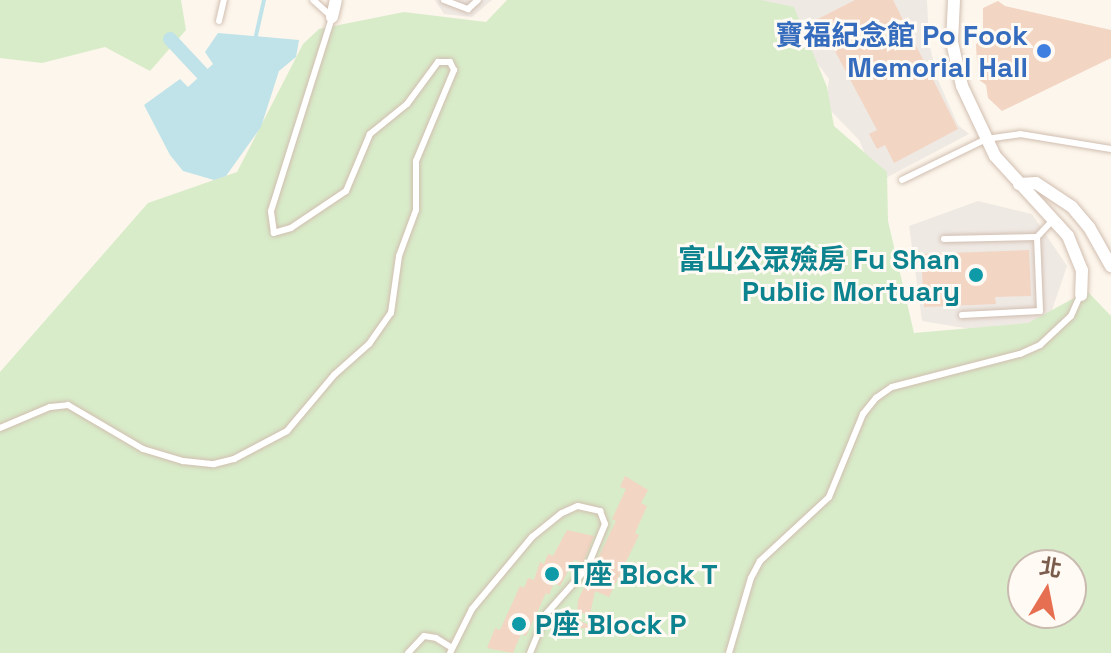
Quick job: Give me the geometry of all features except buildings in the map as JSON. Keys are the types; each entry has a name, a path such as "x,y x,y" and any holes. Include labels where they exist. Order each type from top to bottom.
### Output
{"street":[{"path":"332,17 336,0"},
{"path":"954,0 952,42 957,72 995,156 1068,236 1082,270 1081,295"},
{"path":"1019,184 1036,183 1072,207 1089,227 1111,266"}],"lane":[{"path":"219,21 224,0"},
{"path":"0,428 50,407 68,405 143,449 183,461 214,464 234,459 287,431 334,375 369,344 391,313 399,256 416,210 416,161 454,70 450,62 438,62 407,104 370,134 346,191 291,228 274,233 271,211 332,17 313,0"},
{"path":"444,0 468,9 478,0"},
{"path":"902,180 986,139 1020,134 1111,149"},
{"path":"944,239 1037,237 1053,220"},
{"path":"962,315 1040,311 1037,237"},
{"path":"729,653 751,578 760,561 829,497 863,414 876,398 892,387 1020,354 1040,345 1071,316 1081,295"},
{"path":"408,653 424,636 436,638 451,650 472,609 532,537 562,513 578,506 600,511 605,524 587,568 546,614 530,653"}],"shaded area":[{"path":"435,0 492,0 472,17 444,14"},
{"path":"751,0 927,0 929,42 937,78 958,125 969,134 884,179 873,172 859,140 826,106 829,79 808,51"},
{"name":"富山公眾殮房 Fu Shan Public Mortuary","path":"978,201 1032,214 1067,266 1047,325 983,331 922,321 909,226"}],"green space":[{"path":"0,0 181,0 186,30 150,71 105,47 42,63 0,58"},
{"path":"507,0 761,0 794,7 827,87 834,126 887,172 888,221 914,333 1028,323 1087,291 1111,316 1111,653 0,653 0,372 148,203 237,172 303,44 319,29 404,12 486,22"}],"water":[{"path":"218,33 299,40 296,57 279,71 261,127 226,176 214,180 183,171 170,155 144,105 180,79 188,87 213,64 205,52"}],"waterway":[{"path":"255,40 264,0"},
{"path":"170,39 214,86"}],"place":[{"name":"寶福紀念館 Po Fook Memorial Hall","path":"1044,51"},
{"name":"富山公眾殮房 Fu Shan Public Mortuary","path":"976,275"},
{"name":"T座 Block T","path":"552,574"},
{"name":"P座 Block P","path":"519,624"}]}
